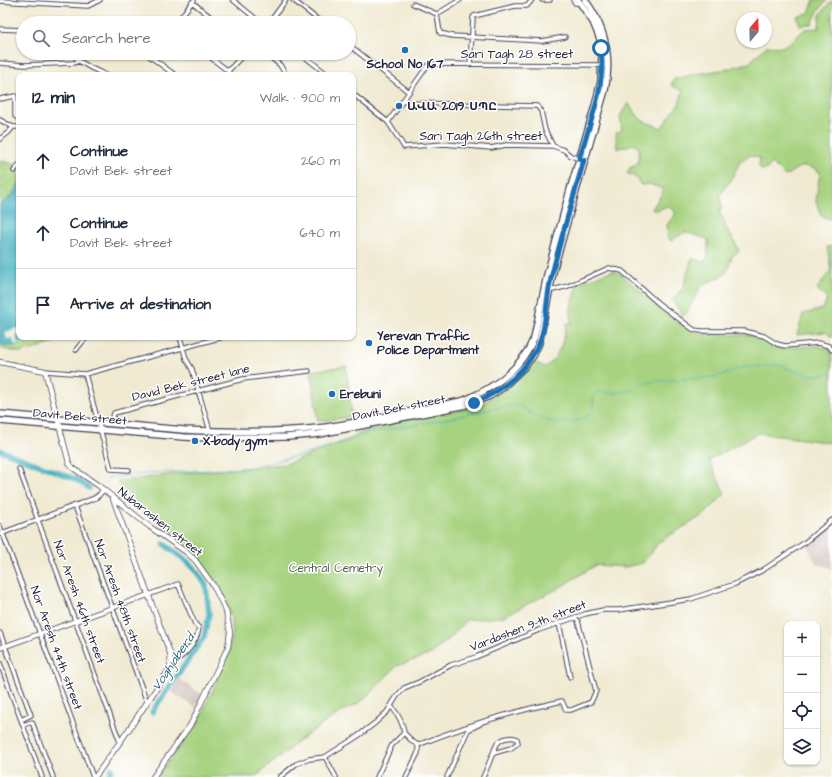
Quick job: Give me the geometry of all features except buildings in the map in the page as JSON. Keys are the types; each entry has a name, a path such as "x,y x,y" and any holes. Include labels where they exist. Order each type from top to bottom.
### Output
{"main road":[{"name":"Davit Bek street","path":"0,421 211,438 287,437 319,434 466,405 490,396 502,388 533,356 541,339 549,291 605,65 600,39 582,1"},
{"name":"Davit Bek street","path":"0,414 210,432 285,430 318,428 454,402 476,395 491,388 510,372 531,347 536,334 542,293 582,159"},
{"path":"0,362 45,371"},
{"name":"Nubarashen street","path":"45,371 69,463 73,468 195,560 213,585 226,611 230,632 228,647 196,716 153,777"},
{"path":"94,777 120,742 166,673 171,663 170,653 120,515 112,497"},
{"path":"120,515 130,511"}],"street":[{"path":"0,1 88,6 100,0"},
{"path":"233,0 252,16"},
{"path":"274,16 286,0"},
{"path":"293,0 313,16"},
{"path":"437,14 460,0"},
{"path":"470,64 471,37 474,16 510,7 526,6 532,0"},
{"path":"542,0 550,0"},
{"path":"573,0 575,3 582,1"},
{"path":"181,16 193,1 210,16"},
{"path":"413,4 437,14"},
{"path":"437,14 440,33 452,36 542,41 565,37"},
{"path":"0,29 16,30"},
{"path":"356,50 409,92 388,122 356,96"},
{"path":"155,60 171,72"},
{"path":"213,60 228,72"},
{"path":"230,72 239,60"},
{"path":"273,60 280,65 284,72"},
{"path":"309,60 324,72"},
{"path":"0,63 24,65 74,63 79,61 100,72"},
{"name":"Sari Tagh 28 street","path":"409,92 427,66 432,64 605,65"},
{"path":"0,99 16,96 16,117"},
{"path":"404,100 410,103 537,106 542,111 545,130 553,146"},
{"path":"0,120 13,127 10,132 0,139"},
{"name":"Sari Tagh 26th street","path":"388,122 404,147 445,144 491,148 506,145 553,146 564,150 571,156 582,159"},
{"path":"542,293 568,286 609,268 616,269 622,271 660,304 694,330 706,332 744,331 764,336 777,344 785,346 818,343 828,346 832,350"},
{"path":"76,350 84,340"},
{"path":"181,340 186,358 192,369 210,432"},
{"path":"45,371 85,374 212,340"},
{"name":"David Bek street lane","path":"111,424 114,413 243,379 308,371"},
{"path":"85,374 111,469 129,470"},
{"name":"Nor Aresh 46th street","path":"19,469 120,742"},
{"path":"1,534 75,506 99,495 104,490"},
{"name":"Nor Aresh 48th street","path":"75,506 111,608 147,702"},
{"name":"Vardashen 9-th street","path":"325,757 375,723 391,706 404,688 419,682 451,665 476,657 559,622 603,610 619,610 691,599 735,584 763,570 804,542 832,520"},
{"name":"Nor Aresh 44th street","path":"0,526 1,534 94,777"},
{"path":"0,648 178,584 195,624 199,628 198,636 180,658 171,663"},
{"path":"418,745 470,724 530,708 562,701 566,710 571,710 591,702 596,691 577,617"},
{"path":"559,622 570,677"},
{"path":"0,633 31,715 21,720"},
{"path":"0,663 42,777"},
{"path":"391,706 399,716 404,733 418,745"},
{"path":"446,777 468,730 478,724 520,713"},
{"path":"23,725 32,722 53,777"},
{"path":"377,777 392,745 404,733"},
{"path":"483,777 498,744 501,741 513,737 517,739 518,743 515,746 494,753"},
{"path":"406,777 418,753 418,745"},
{"path":"280,777 291,767 302,761 325,757 336,777"}],"shaded area":[{"path":"832,523 832,568 816,564 806,543"},
{"path":"179,679 203,695 195,707 171,692"}],"green space":[{"path":"814,0 827,0 818,11 812,24 800,25 797,17 809,13"},
{"path":"832,0 832,220 821,216 816,201 820,172 810,167 802,166 785,176 772,163 767,169 762,170 759,166 760,158 750,155 740,162 729,183 720,195 722,207 719,212 725,222 725,227 734,240 739,251 732,256 725,274 701,286 686,314 681,317 679,310 672,300 683,288 692,258 702,262 708,258 708,239 685,232 671,241 668,238 667,225 676,213 668,206 654,211 652,209 664,190 650,184 641,185 635,177 627,173 630,168 638,163 639,148 633,144 617,149 616,133 622,130 620,116 628,103 641,120 661,128 679,104 683,91 671,85 674,79 727,69 749,63 764,48 782,47 791,42 805,29 819,28 820,15"},
{"path":"0,160 16,164 16,340 57,340 48,345 21,353 0,348"},
{"path":"832,246 832,338 826,332 797,335 803,314 823,309 827,299 817,289 831,270 827,247"},
{"name":"Central Cemetry","path":"614,271 622,275 664,312 690,330 700,334 749,335 762,339 777,348 818,346 830,349 832,358 832,443 758,433 709,460 725,494 705,514 659,542 643,563 625,567 596,565 559,588 502,617 466,620 449,639 431,654 397,666 362,701 338,714 305,736 255,777 157,777 200,719 226,659 233,634 230,613 224,595 210,573 195,554 172,535 169,527 164,528 148,515 117,482 174,474 286,464 354,438 356,434 402,420 477,407 522,376 533,362 545,367 550,364 560,348 567,323 571,324 571,307 578,284"},
{"name":"Erebuni","path":"346,366 352,417 318,421 311,371"}],"water":[{"path":"16,188 16,340 24,340 18,344 7,346 0,344 0,205 12,195"}],"pier":[{"path":"16,328 16,340 18,344 15,345 13,339 7,339 5,332"}],"waterway":[{"path":"458,416 516,404 534,416 544,420 552,422 567,422 582,419 589,415 594,409 593,398 597,392 619,393 629,391 648,382 716,377 745,367 780,365 809,375 822,375 832,371"},
{"path":"107,478 154,473 248,468 309,453 368,433 457,417"},
{"name":"Voghjaberd","path":"0,450 75,479 89,488"},
{"name":"Voghjaberd","path":"152,712 204,637 209,614 206,585 194,568 164,544"},
{"name":"Voghjaberd","path":"109,777 112,768"}],"place":[{"name":"School No 167","path":"405,50"},
{"name":"ԱՎԱ 2019 ՍՊԸ","path":"399,106"},
{"name":"Yerevan Traffic Police Department","path":"369,343"},
{"name":"Erebuni","path":"332,394"},
{"name":"X-body gym","path":"195,441"}],"route":[{"path":"474,403 490,396 502,388 515,376 533,356 539,343 550,284 584,160 579,159 599,91 602,64 601,48"}]}
